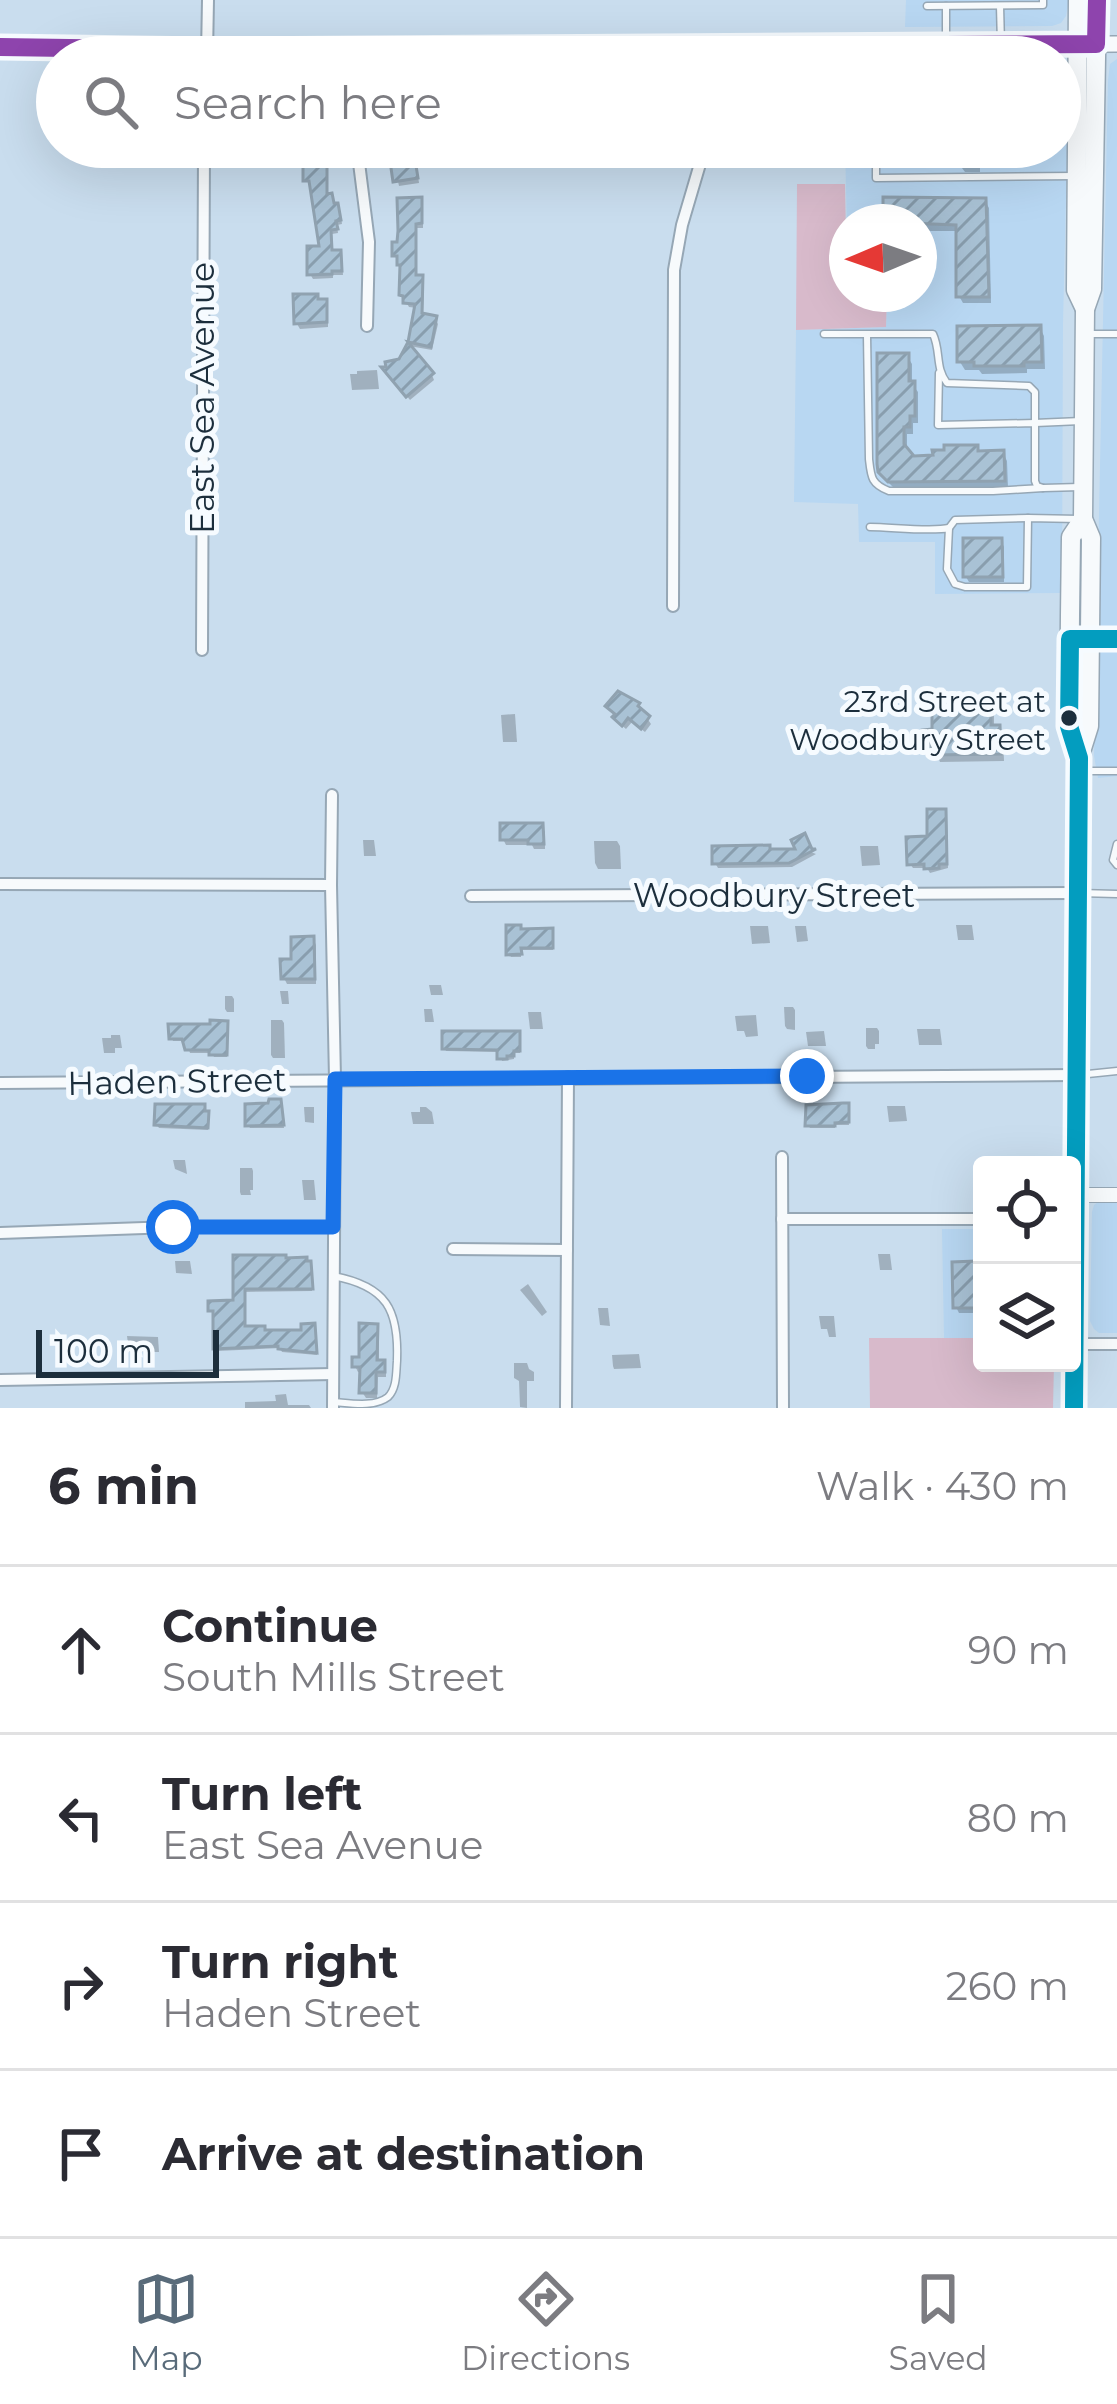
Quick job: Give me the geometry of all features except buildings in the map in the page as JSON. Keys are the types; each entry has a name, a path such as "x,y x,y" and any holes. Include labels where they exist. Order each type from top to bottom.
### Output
{"main road":[{"path":"1078,0 1097,44 1081,140"},
{"path":"1074,1156 1079,764 1069,726 1080,639 1072,537 1083,519 1085,309 1092,290 1097,0"},
{"path":"0,47 36,48"},
{"path":"1076,168 1076,290 1085,309"},
{"path":"1074,1372 1074,1408"}],"street":[{"path":"207,36 208,0"},
{"name":"East Sea Avenue","path":"202,650 204,168"},
{"path":"360,168 369,242 367,326"},
{"path":"673,606 674,270 699,168"},
{"path":"1080,639 1117,639"},
{"path":"332,795 333,1405"},
{"path":"0,884 331,885"},
{"name":"Woodbury Street","path":"471,896 1077,893"},
{"name":"Haden Street","path":"0,1083 1075,1075"},
{"path":"566,1408 568,1077"},
{"path":"782,1156 783,1408"},
{"path":"1081,1195 1117,1195"},
{"path":"782,1220 973,1219"},
{"path":"0,1234 333,1227"},
{"path":"453,1249 567,1250"},
{"path":"1081,1336 1117,1344"},
{"path":"0,1380 333,1374"}],"lane":[{"path":"927,6 1042,5 1042,0"},
{"path":"946,6 946,36"},
{"path":"1000,6 1001,36"},
{"path":"876,168 876,178 1075,176"},
{"path":"867,333 869,459 875,485 889,490 993,491 1084,487"},
{"path":"824,334 933,334 939,373 938,425 1084,421"},
{"path":"1085,334 1117,334"},
{"path":"939,373 955,386 1029,386 1035,392 1035,481 1043,488"},
{"path":"1028,518 1028,586 956,584 947,569 949,528 955,520 1028,518 1083,519"},
{"path":"870,527 949,528"},
{"path":"1079,764 1117,770"},
{"path":"1117,844 1113,860 1117,865"},
{"path":"1077,893 1117,894"},
{"path":"1075,1075 1117,1071"},
{"path":"333,1276 383,1298 398,1328 395,1385 387,1397 376,1403 333,1405"}],"shaded area":[{"path":"906,0 1069,0 1066,16 1052,26 905,27"},
{"path":"1117,59 1117,776 1098,778 1094,756 1108,80 1110,64"},
{"path":"846,168 1067,168 1062,593 935,594 935,542 859,542 858,504 794,502 796,330 886,327 886,312 937,312 937,204 846,204"},
{"path":"797,184 845,184 845,204 829,204 829,312 886,312 886,327 796,330"},
{"path":"1101,1200 1117,1200 1117,1333 1099,1333 1090,1321 1092,1212"},
{"path":"942,1229 973,1229 973,1338 944,1338"},
{"path":"869,1338 973,1338 973,1372 1054,1372 1053,1408 870,1408"}],"transit line":[{"path":"1081,44 1096,44 1097,0"},
{"path":"0,47 36,48"},
{"path":"1074,1408 1079,758 1069,726 1070,639 1117,639"}],"place":[{"name":"23rd Street at Woodbury Street","path":"1069,718"}],"route":[{"path":"173,1227 333,1227 335,1079 807,1076"}]}
